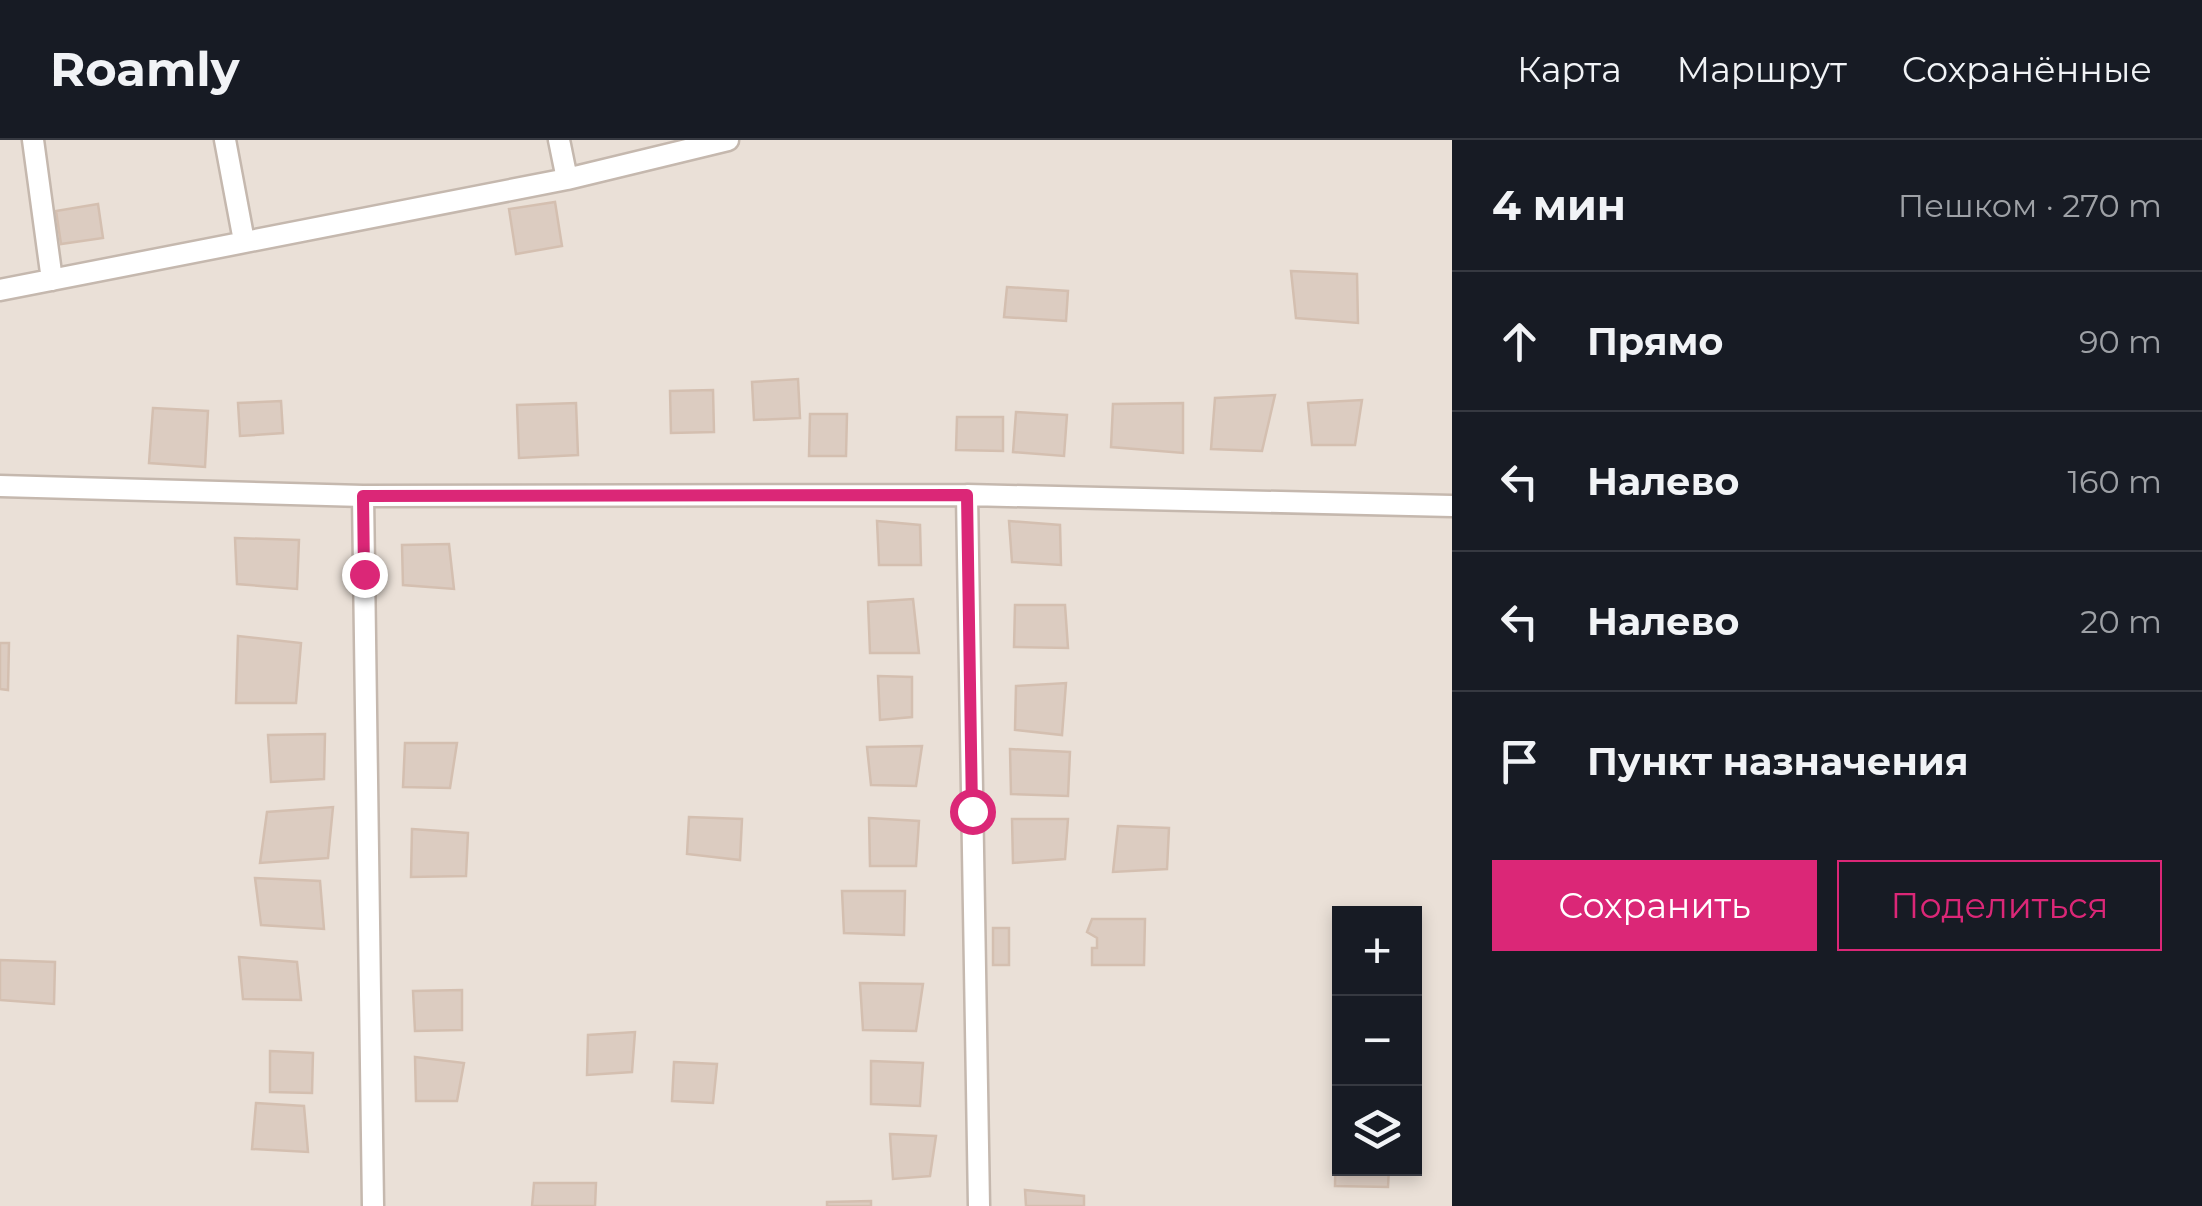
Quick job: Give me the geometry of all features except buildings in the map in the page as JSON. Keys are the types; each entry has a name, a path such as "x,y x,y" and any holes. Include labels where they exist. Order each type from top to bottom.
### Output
{"street":[{"path":"34,140 52,280"},
{"path":"225,140 244,241"},
{"path":"559,140 567,179"},
{"path":"0,290 567,179 728,140"},
{"path":"0,486 363,496 967,495 1452,506"},
{"path":"967,495 980,1206"},
{"path":"363,496 373,1206"}],"shaded area":[{"path":"0,140 1452,140 1452,1206 0,1206"}],"route":[{"path":"364,574 363,496 967,495 972,811"}]}
